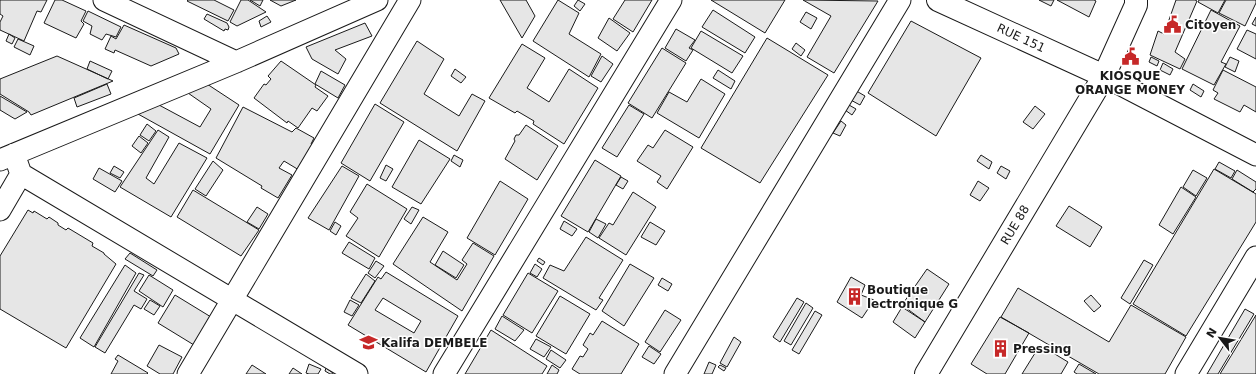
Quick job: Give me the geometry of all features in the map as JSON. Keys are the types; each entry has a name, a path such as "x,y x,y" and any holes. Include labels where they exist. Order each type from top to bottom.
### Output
{"main road":[{"name":"RUE 151","path":"938,0 1104,76"},
{"name":"RUE 88","path":"926,374 1104,76 1136,6 1136,0"}],"street":[{"path":"104,0 236,62"},
{"path":"357,374 22,174 7,157 236,62 377,0"},
{"path":"188,374 410,0"},
{"path":"444,374 671,0"},
{"path":"675,374 900,0"},
{"path":"1104,76 1256,155"},
{"path":"0,210 22,174"},
{"path":"1186,374 1256,257"}],"building":[{"path":"0,0 47,0 41,12 37,11 24,41 0,30 0,22 3,16 0,14"},
{"path":"55,0 62,0 86,11 81,21 84,24 76,38 44,23"},
{"path":"214,0 234,10 228,21 187,1"},
{"path":"241,0 248,0 266,12 237,26 230,22"},
{"path":"250,0 263,0 260,6"},
{"path":"270,0 296,0 281,6"},
{"path":"500,0 526,0 535,16 522,38"},
{"path":"558,0 579,13 569,34 601,54 589,77 533,41"},
{"path":"578,0 585,4 580,11 574,6"},
{"path":"625,0 652,0 633,32 613,19"},
{"path":"711,0 785,0 765,33"},
{"path":"803,0 878,1 834,73 807,57 831,16"},
{"path":"1039,0 1054,0 1051,6"},
{"path":"1057,0 1094,0 1096,1 1089,17"},
{"path":"1176,0 1197,1 1175,52 1185,59 1180,69 1150,55 1158,31 1164,34"},
{"path":"1199,0 1225,0 1218,13 1198,2"},
{"path":"1226,0 1256,0 1245,26 1219,13"},
{"path":"713,10 755,37 745,53 702,27"},
{"path":"1211,10 1240,26 1221,62 1226,64 1214,85 1182,69"},
{"path":"88,11 121,27 116,37 106,34 102,40 90,34 92,26 83,21"},
{"path":"806,12 817,18 811,29 800,22"},
{"path":"207,14 227,23 229,27 228,30 225,29 224,31 204,19"},
{"path":"267,16 271,22 261,27 259,21"},
{"path":"1256,17 1256,26 1252,24"},
{"path":"609,18 630,33 617,51 598,38"},
{"path":"911,21 981,58 936,136 868,93"},
{"path":"365,23 372,36 335,50 346,59 338,74 312,59 306,47"},
{"path":"124,25 176,48 179,54 151,66 115,50 114,53 105,49 111,36 116,39"},
{"path":"676,29 695,40 689,48 693,50 686,61 665,48"},
{"path":"1247,30 1256,34 1256,59 1237,49"},
{"path":"701,31 743,56 732,73 691,48"},
{"path":"9,34 15,38 12,44 6,41"},
{"path":"767,38 828,75 760,183 701,148"},
{"path":"18,39 34,46 30,55 14,47"},
{"path":"417,41 444,59 424,94 459,116 472,94 485,101 457,151 380,103"},
{"path":"796,43 805,50 801,56 792,49"},
{"path":"522,44 545,58 527,88 549,102 569,69 598,88 564,144 533,124 534,121 517,111 515,113 489,98"},
{"path":"662,48 686,63 652,118 628,103"},
{"path":"57,56 113,81 31,115 29,112 0,94 0,79"},
{"path":"602,56 613,64 601,82 591,76"},
{"path":"1151,57 1159,61 1157,66 1149,62"},
{"path":"1230,57 1239,61 1235,72 1225,67"},
{"path":"90,61 112,71 108,79 87,69"},
{"path":"281,61 316,85 315,87 328,96 317,111 312,108 298,128 288,121 287,123 254,98 264,84 266,85 271,79 268,76"},
{"path":"1163,63 1173,69 1170,75 1160,70"},
{"path":"455,69 466,77 461,83 451,76"},
{"path":"718,70 735,81 731,89 713,78"},
{"path":"1223,70 1256,87 1256,112 1244,105 1240,112 1214,99 1218,93 1213,90"},
{"path":"321,71 345,85 338,98 315,84"},
{"path":"701,79 725,94 699,138 657,113 669,92 687,102"},
{"path":"107,84 111,94 77,107 74,98"},
{"path":"207,84 239,105 210,154 138,114 159,105 200,127 211,109 188,93"},
{"path":"1193,84 1204,91 1201,97 1190,90"},
{"path":"853,89 865,96 860,105 847,98"},
{"path":"0,96 27,112 15,119 0,110"},
{"path":"375,104 404,122 370,181 341,163"},
{"path":"629,105 644,114 617,157 602,148"},
{"path":"849,105 856,109 852,115 845,110"},
{"path":"1035,106 1045,114 1033,129 1023,122"},
{"path":"243,107 292,132 296,128 314,138 311,144 318,148 304,173 284,161 279,168 292,175 278,198 261,188 262,186 216,158"},
{"path":"841,121 846,125 840,136 833,133"},
{"path":"147,124 156,131 149,141 140,135"},
{"path":"526,125 558,146 537,180 505,159 515,141 514,139 516,135 519,135"},
{"path":"158,130 169,137 146,178 154,184 179,143 207,158 171,217 120,187"},
{"path":"665,130 693,147 667,189 657,182 661,176 637,161 648,145 653,148"},
{"path":"139,136 148,143 141,153 132,146"},
{"path":"419,140 450,159 421,204 392,187"},
{"path":"454,155 463,160 460,167 451,161"},
{"path":"981,155 992,162 989,169 977,161"},
{"path":"595,160 621,176 588,232 561,216"},
{"path":"213,161 223,170 206,196 195,189"},
{"path":"1219,162 1235,171 1231,178 1215,169"},
{"path":"386,165 393,169 386,181 380,178"},
{"path":"114,166 124,172 120,178 110,173"},
{"path":"342,166 359,176 329,230 308,218"},
{"path":"1001,166 1010,171 1006,179 997,173"},
{"path":"99,168 122,181 115,192 93,179"},
{"path":"1214,169 1256,194 1256,222 1186,336 1133,304"},
{"path":"1193,170 1207,178 1196,196 1183,187"},
{"path":"1237,170 1256,182 1256,189 1253,192 1232,179"},
{"path":"621,177 628,181 623,189 616,185"},
{"path":"500,181 528,199 495,255 467,238"},
{"path":"978,181 989,188 980,201 970,195"},
{"path":"367,184 407,209 379,257 346,236 358,218 350,212"},
{"path":"1181,187 1196,197 1173,234 1159,225"},
{"path":"193,190 259,230 241,256 177,217"},
{"path":"633,192 656,207 626,255 599,238 609,223 613,225"},
{"path":"1069,206 1102,227 1090,247 1056,226"},
{"path":"257,207 268,214 259,229 247,222"},
{"path":"412,207 419,210 411,224 404,219"},
{"path":"28,210 33,213 34,211 47,219 49,217 66,230 68,228 93,243 92,246 104,253 116,264 66,348 0,309 0,256"},
{"path":"423,217 448,232 430,262 457,280 467,264 462,260 473,243 494,256 462,311 393,264"},
{"path":"596,219 606,224 598,238 589,232"},
{"path":"564,221 577,229 572,236 560,229"},
{"path":"335,222 341,226 336,235 330,231"},
{"path":"650,222 665,231 656,245 641,237"},
{"path":"586,237 623,260 599,298 603,300 596,310 543,278 550,265 564,271"},
{"path":"349,242 375,258 369,269 342,253"},
{"path":"443,251 464,265 456,278 435,265"},
{"path":"130,253 157,270 153,276 125,259"},
{"path":"539,258 545,262 543,265 537,261"},
{"path":"1144,260 1153,265 1130,304 1121,298"},
{"path":"376,261 384,266 375,278 368,273"},
{"path":"535,264 542,269 537,277 530,273"},
{"path":"630,264 654,278 624,326 602,311"},
{"path":"125,265 136,273 94,347 80,338"},
{"path":"927,269 949,284 925,322 902,305"},
{"path":"386,272 458,316 426,372 348,325 378,277 381,279","holes":["383,298 421,321 414,333 375,310"]},
{"path":"139,273 144,275 134,291 147,299 141,309 134,305 105,353 95,347"},
{"path":"528,273 558,291 532,333 503,315"},
{"path":"366,274 375,281 361,303 351,298"},
{"path":"149,275 173,290 163,307 139,291"},
{"name":"Boutique lectronique G","path":"851,277 865,285 861,295 874,300 862,318 837,302"},
{"path":"662,278 672,284 668,291 658,285"},
{"path":"1018,288 1109,342 1131,305 1186,337 1165,374 1099,374 1001,317"},
{"path":"175,295 211,317 194,345 158,323"},
{"path":"1091,295 1101,306 1094,312 1084,301"},
{"path":"560,296 590,314 566,354 536,336"},
{"path":"797,298 804,302 780,342 773,337"},
{"path":"150,300 160,306 154,315 144,309"},
{"path":"350,300 359,305 352,316 344,312"},
{"path":"806,303 813,308 791,345 784,341"},
{"path":"902,307 925,322 915,338 893,322"},
{"path":"1245,309 1254,314 1218,374 1207,374"},
{"path":"665,310 681,320 660,352 645,342"},
{"path":"815,311 822,315 799,354 792,350"},
{"path":"1256,315 1256,374 1220,374"},
{"path":"502,316 524,330 515,341 495,329"},
{"name":"Pressing","path":"1000,317 1029,333 1005,374 987,374 971,364"},
{"path":"602,321 639,344 621,374 580,374 572,369 580,356 583,357 588,349 583,345 590,333 593,335"},
{"path":"491,330 547,366 542,374 465,374"},
{"path":"734,337 741,342 727,367 720,363"},
{"path":"536,339 551,347 544,357 530,349"},
{"path":"159,345 182,357 173,374 160,374 147,366"},
{"path":"1040,345 1068,362 1061,374 1022,374"},
{"path":"649,346 661,354 654,364 642,357"},
{"path":"551,350 566,360 560,368 546,359"},
{"path":"118,355 148,373 111,374 118,361 115,359"},
{"path":"709,362 716,365 712,374 704,374"},
{"path":"309,364 321,369 318,374 306,373"},
{"path":"1079,364 1096,374 1077,374 1074,372"},
{"path":"252,365 266,374 246,374"},
{"path":"552,365 559,370 557,374 547,374"},
{"path":"720,365 726,368 724,371 718,367"},
{"path":"293,368 302,374 289,374"},
{"path":"326,368 333,373 333,374 325,371"}],"place":[{"name":"Citoyen","path":"1172,25"},
{"name":"KIOSQUE ORANGE MONEY","path":"1130,57"},
{"name":"Boutique lectronique G","path":"854,297"},
{"name":"Kalifa DEMBELE","path":"368,343"},
{"name":"Pressing","path":"1000,349"}]}
